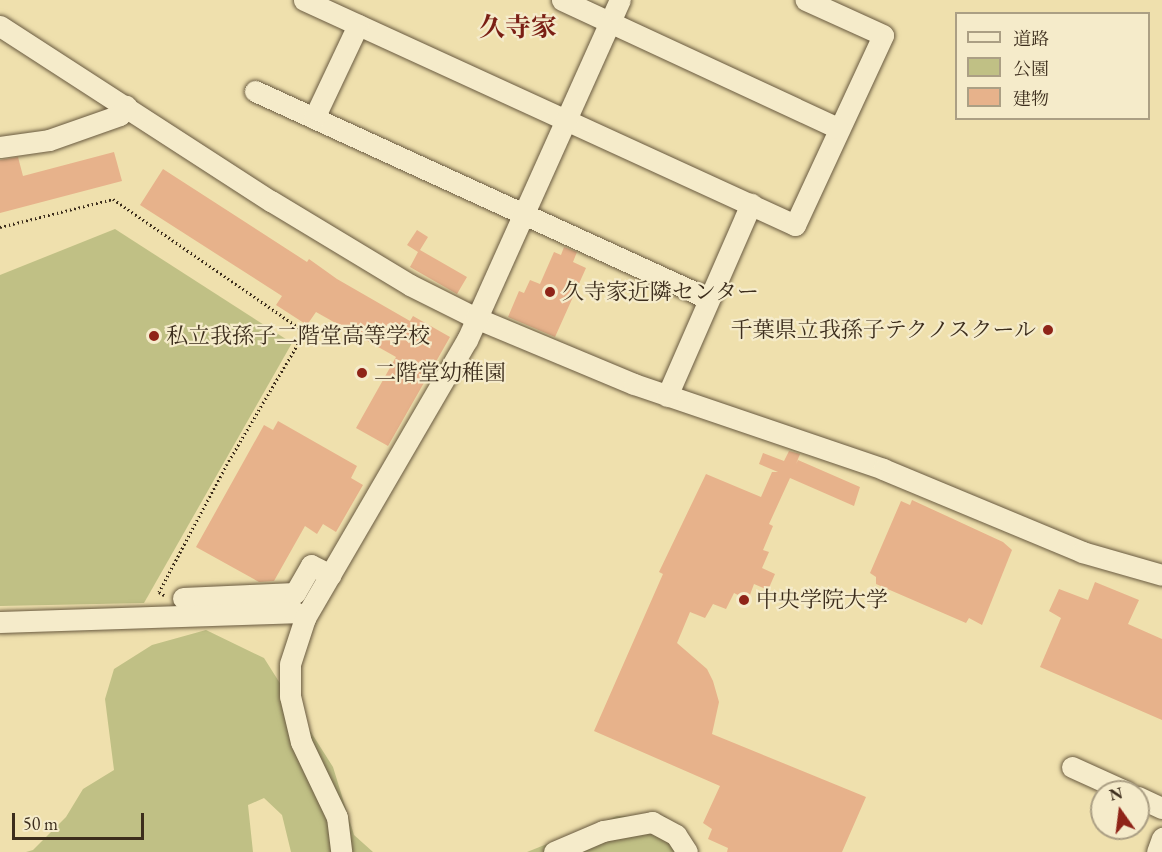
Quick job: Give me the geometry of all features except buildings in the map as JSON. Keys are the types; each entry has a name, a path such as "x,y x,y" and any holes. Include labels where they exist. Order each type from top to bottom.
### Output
{"street":[{"path":"304,0 795,225 883,35 811,1"},
{"path":"562,0 838,128"},
{"path":"342,851 337,817 301,742 290,696 290,664 305,618 476,318 620,0"},
{"path":"314,118 358,25"},
{"path":"0,26 271,201 410,285 476,318 667,396 883,469 1082,552 1162,575"},
{"path":"255,91 708,298"},
{"path":"0,147 23,141 49,140 120,115 126,106"},
{"path":"667,396 751,204"},
{"path":"183,598 295,592 312,565 331,575"},
{"path":"0,622 295,612 305,618"},
{"path":"1072,767 1101,780"},
{"path":"554,852 603,831 652,822 676,835 687,852"},
{"path":"1157,852 1162,838"}],"path":[{"path":"0,227 113,199 305,332 227,464 159,592 169,598 183,598"}],"green space":[{"path":"115,229 292,343 144,603 0,606 0,275"},
{"path":"206,630 264,658 333,767 354,835 373,852 291,852 282,815 264,798 248,805 253,852 26,852 33,850 66,817 83,789 114,770 105,699 114,669 152,645"},
{"path":"617,816 665,816 697,852 527,852"}],"place":[{"name":"久寺家近隣センター","path":"550,292"},
{"name":"千葉県立我孫子テクノスクール","path":"1048,330"},
{"name":"私立我孫子二階堂高等学校","path":"154,336"},
{"name":"二階堂幼稚園","path":"362,373"},
{"name":"中央学院大学","path":"744,600"}],"district":[{"name":"久寺家","path":"518,28"}]}
